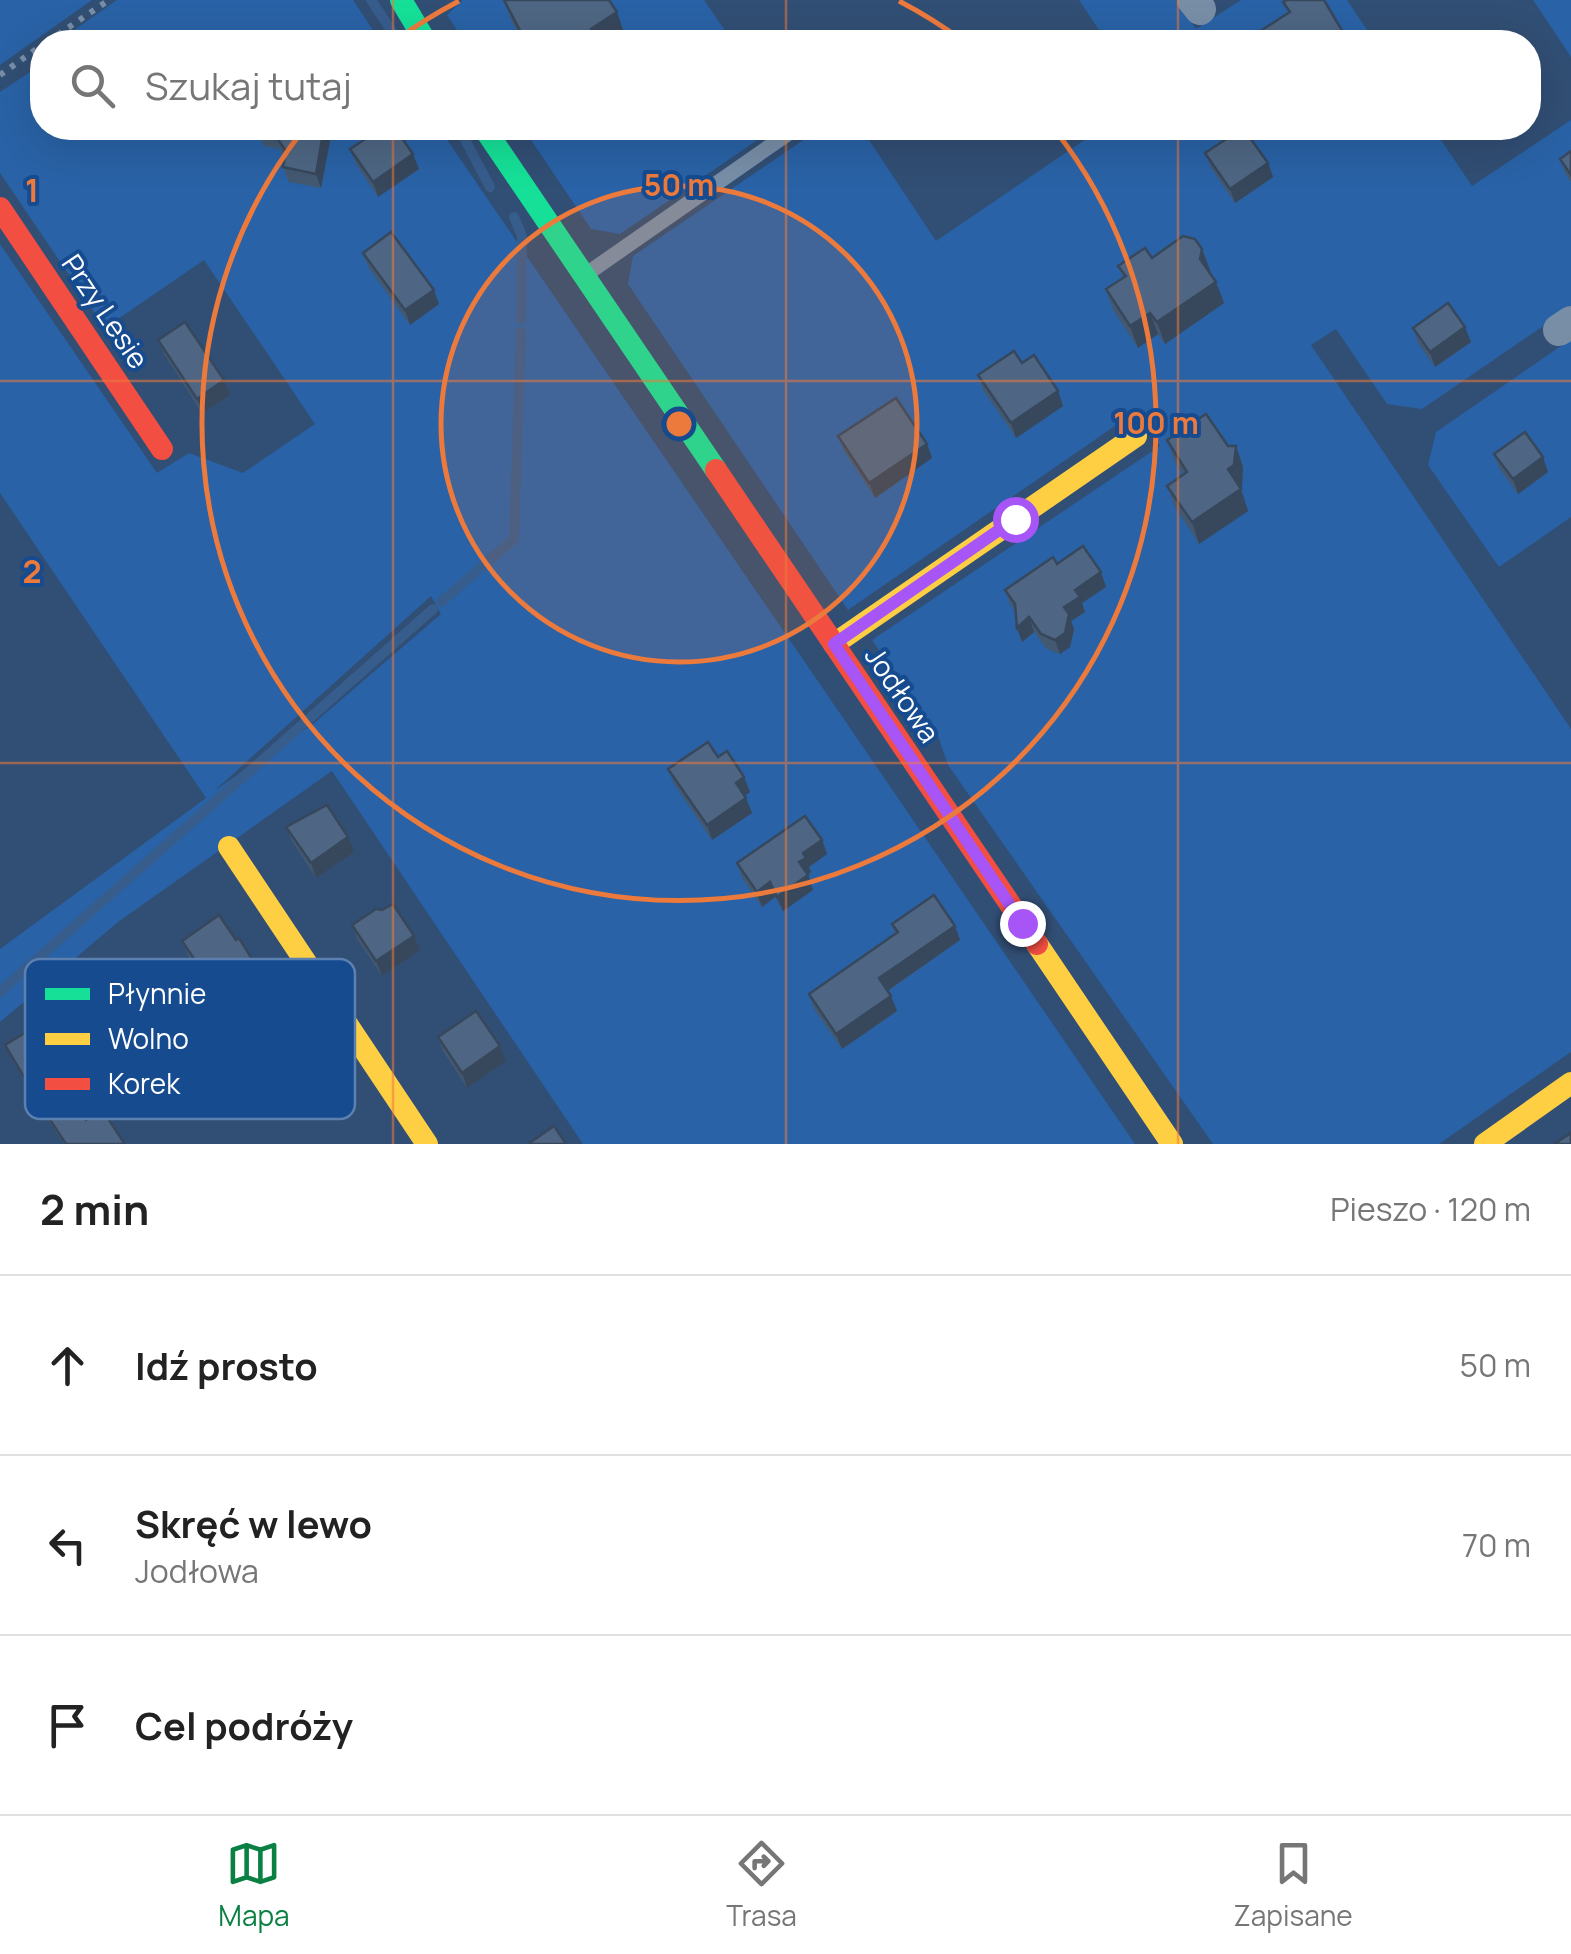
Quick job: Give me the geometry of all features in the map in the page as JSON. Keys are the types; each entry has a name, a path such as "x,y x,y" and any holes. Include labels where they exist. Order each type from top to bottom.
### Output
{"street":[{"path":"401,0 419,30"},
{"name":"Jodłowa","path":"492,140 1172,1144"},
{"name":"Przy Lesie","path":"0,208 162,449"},
{"path":"834,644 1136,436"},
{"path":"229,847 304,959"},
{"path":"355,1036 427,1144"},
{"path":"1485,1144 1571,1083"}],"lane":[{"path":"584,275 779,140"}],"path":[{"path":"65,30 109,0"},
{"path":"0,74 30,54"}],"shaded area":[{"path":"0,0 92,0 50,30 30,30 30,44 0,65"},
{"path":"117,0 353,0 373,30 74,30"},
{"path":"463,0 704,0 725,30 457,30 447,15"},
{"path":"1079,0 1176,0 1196,29 1241,0 1347,0 1367,30 1099,30"},
{"path":"1533,0 1571,0 1571,57"},
{"path":"30,72 30,140 447,140 1135,1144 583,1144 332,771 118,922 74,959 25,959 25,1001 0,1022 0,949 206,798 0,493 0,244 157,473 189,453 243,473 315,424 204,260 105,328 0,173 0,92","holes":["431,596 441,614 313,724 214,791"]},
{"path":"1571,120 1571,307 1422,409 1387,404 1336,329 1311,345 1571,729 1571,1052 1439,1144 1213,1144 948,765 937,733 872,640 1160,446 1138,410 848,610 628,284 633,256 803,140 869,140 936,241 1084,140 1441,140 1472,186"},
{"path":"531,140 757,140 620,234 591,229"},
{"path":"1571,339 1571,517 1499,567 1428,465 1436,432"}],"building":[{"path":"504,0 609,0 617,12 592,30 520,30"},
{"path":"1324,0 1342,30 1262,30 1290,12 1283,2"},
{"path":"278,140 322,140 316,174 283,167 286,151"},
{"path":"364,140 403,140 413,154 373,182 350,149"},
{"path":"1225,140 1252,140 1268,163 1230,189 1205,153"},
{"path":"1571,151 1571,175 1560,159"},
{"path":"391,232 434,290 405,310 363,253"},
{"path":"1183,236 1195,239 1202,249 1200,259 1216,282 1157,322 1150,313 1130,326 1106,289 1126,276 1118,266 1145,248 1152,258"},
{"path":"1448,303 1465,327 1430,352 1413,328"},
{"path":"185,322 224,380 197,399 158,340"},
{"path":"1014,351 1022,363 1034,355 1058,391 1011,423 978,375"},
{"path":"896,398 927,444 869,483 838,436"},
{"path":"1206,414 1228,446 1236,446 1234,465 1228,469 1241,489 1192,522 1167,486 1187,472 1167,440"},
{"path":"1525,432 1543,457 1513,479 1494,454"},
{"path":"1083,546 1101,572 1075,590 1080,597 1064,607 1069,614 1065,633 1055,640 1041,634 1029,617 1017,628 1015,604 1005,590 1053,557 1057,564"},
{"path":"708,742 718,757 727,751 744,777 736,783 746,798 707,825 668,769"},
{"path":"327,805 348,837 311,863 286,827"},
{"path":"805,816 822,840 803,853 806,858 799,862 808,875 777,897 770,882 757,892 737,863"},
{"path":"934,895 955,926 879,978 891,996 836,1034 809,994 898,932 892,924"},
{"path":"393,904 414,936 376,961 352,925 376,909"},
{"path":"219,915 252,959 194,959 182,941"},
{"path":"476,1011 500,1046 462,1073 438,1037"},
{"path":"25,1033 25,1079 5,1045"},
{"path":"50,1119 108,1119 124,1143 123,1144 66,1144"},
{"path":"554,1126 566,1144 528,1144"},
{"path":"1571,1133 1571,1144 1554,1144"}],"waterway":[{"path":"371,0 391,30"},
{"path":"465,140 490,187"},
{"path":"514,217 522,236 521,319"},
{"path":"441,602 514,539 521,332"},
{"path":"37,959 433,609"},
{"path":"0,992 25,970"}],"traffic: fast":[{"path":"401,0 419,30"},
{"path":"492,140 716,470"}],"traffic: slow":[{"path":"834,644 1136,436"},
{"path":"229,847 304,959"},
{"path":"1037,944 1172,1144"},
{"path":"355,1036 427,1144"},
{"path":"1485,1144 1571,1083"}],"traffic: jam":[{"path":"0,208 162,449"},
{"path":"716,470 1037,944"}],"route":[{"path":"1015,519 834,644 1022,923"}]}
